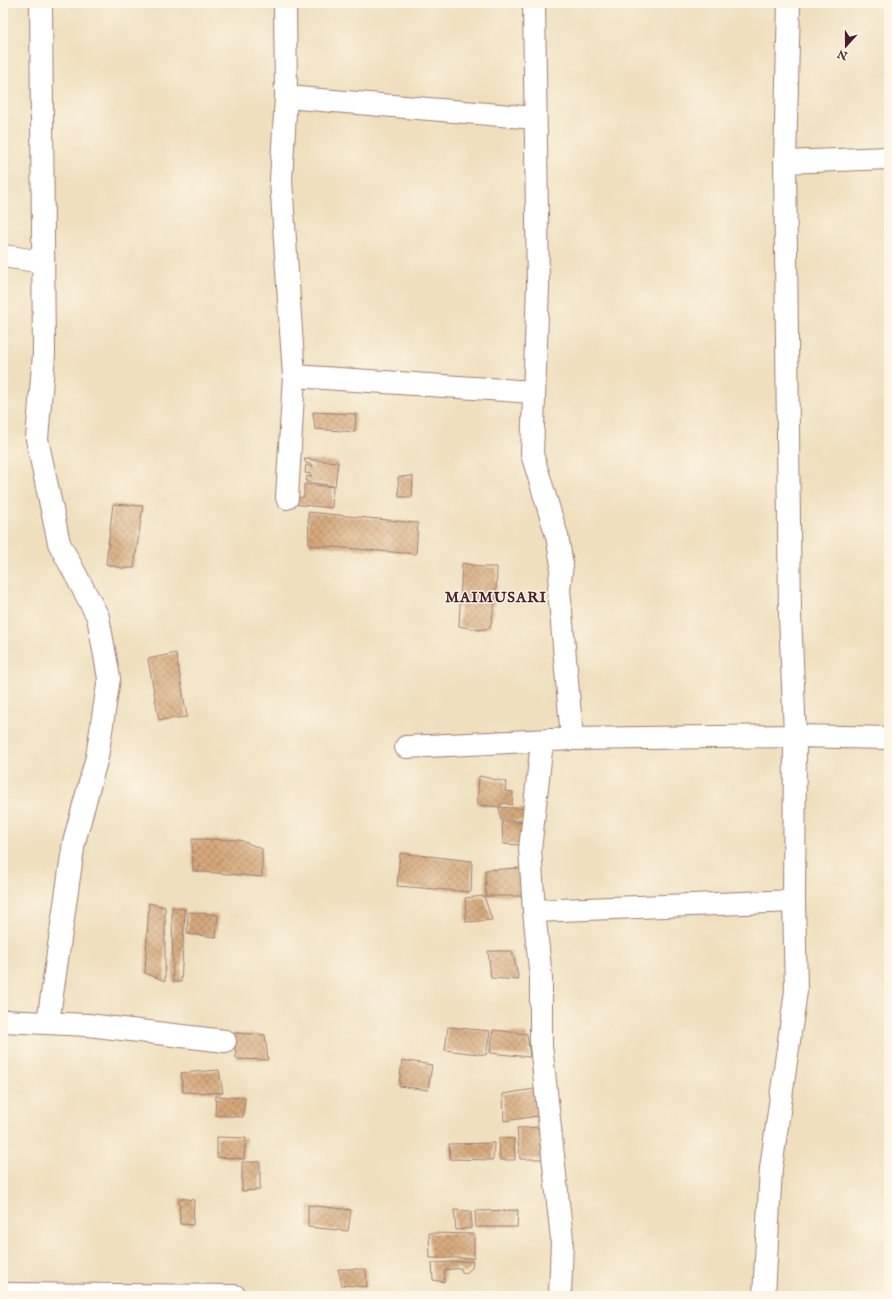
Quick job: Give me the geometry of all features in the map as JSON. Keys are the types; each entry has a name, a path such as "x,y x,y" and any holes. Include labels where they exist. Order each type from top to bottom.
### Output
{"street":[{"path":"41,3 44,354 37,439 59,543 98,617 109,678 97,757 74,842 48,1022"},
{"path":"285,3 286,97 281,180 294,376 287,498"},
{"path":"534,3 538,286 532,454 557,536 562,565 559,589 572,739"},
{"path":"764,1296 771,1168 796,991 794,901 795,736 790,614 785,162 789,3"},
{"path":"286,97 535,118"},
{"path":"785,162 889,158"},
{"path":"3,256 43,262"},
{"path":"294,376 534,392"},
{"path":"406,747 542,742 572,739 795,736 889,738"},
{"path":"542,742 530,849 534,911 541,978 541,1045 562,1239 560,1296"},
{"path":"534,911 794,901"},
{"path":"3,1021 48,1022 225,1041"},
{"path":"3,1294 235,1296"}],"building":[{"path":"313,412 356,414 355,432 315,429"},
{"path":"304,459 338,462 335,486 306,482 307,476 311,477 311,474 305,473 306,465 312,467 313,465 306,463"},
{"path":"413,476 412,497 399,497 398,477"},
{"path":"304,484 333,487 332,508 292,504 294,498 304,497"},
{"path":"113,504 143,506 134,568 121,568 106,564"},
{"path":"308,512 418,523 416,554 309,545"},
{"path":"462,563 482,567 497,567 496,597 490,628 478,630 459,626"},
{"path":"176,653 187,717 159,720 148,659"},
{"path":"479,776 506,782 505,791 513,792 512,805 503,803 499,807 477,805"},
{"path":"499,807 526,809 523,821 501,820"},
{"path":"502,822 524,823 522,845 503,844"},
{"path":"192,839 240,840 262,849 262,877 193,871"},
{"path":"400,853 472,861 471,892 397,886"},
{"path":"521,868 523,896 486,896 485,870"},
{"path":"484,896 492,920 466,922 465,898"},
{"path":"149,903 165,907 165,981 145,973"},
{"path":"172,907 185,909 181,982 173,982"},
{"path":"188,912 218,915 216,937 187,934"},
{"path":"488,951 512,951 519,980 491,978"},
{"path":"448,1027 490,1031 486,1055 445,1050"},
{"path":"493,1030 527,1034 530,1057 490,1053"},
{"path":"234,1033 265,1035 268,1060 236,1059"},
{"path":"402,1060 432,1065 428,1090 399,1086"},
{"path":"219,1070 223,1093 183,1092 181,1073"},
{"path":"534,1089 538,1116 504,1121 503,1094"},
{"path":"216,1096 245,1098 243,1117 215,1115"},
{"path":"544,1127 544,1159 520,1159 517,1128"},
{"path":"217,1137 246,1138 244,1159 217,1157"},
{"path":"499,1138 514,1139 515,1160 500,1160"},
{"path":"494,1143 493,1160 450,1159 449,1144"},
{"path":"242,1162 260,1162 260,1190 242,1191"},
{"path":"179,1198 194,1200 193,1225 180,1224"},
{"path":"308,1205 351,1210 348,1231 308,1227"},
{"path":"454,1210 471,1211 471,1228 456,1230"},
{"path":"518,1210 517,1227 476,1227 475,1211"},
{"path":"429,1233 474,1234 474,1258 430,1258"},
{"path":"473,1261 472,1268 466,1273 462,1272 461,1268 445,1270 444,1282 433,1280 432,1263"},
{"path":"338,1269 366,1269 367,1287 342,1285"}],"district":[{"name":"MAIMUSARI","path":"496,597"}]}
